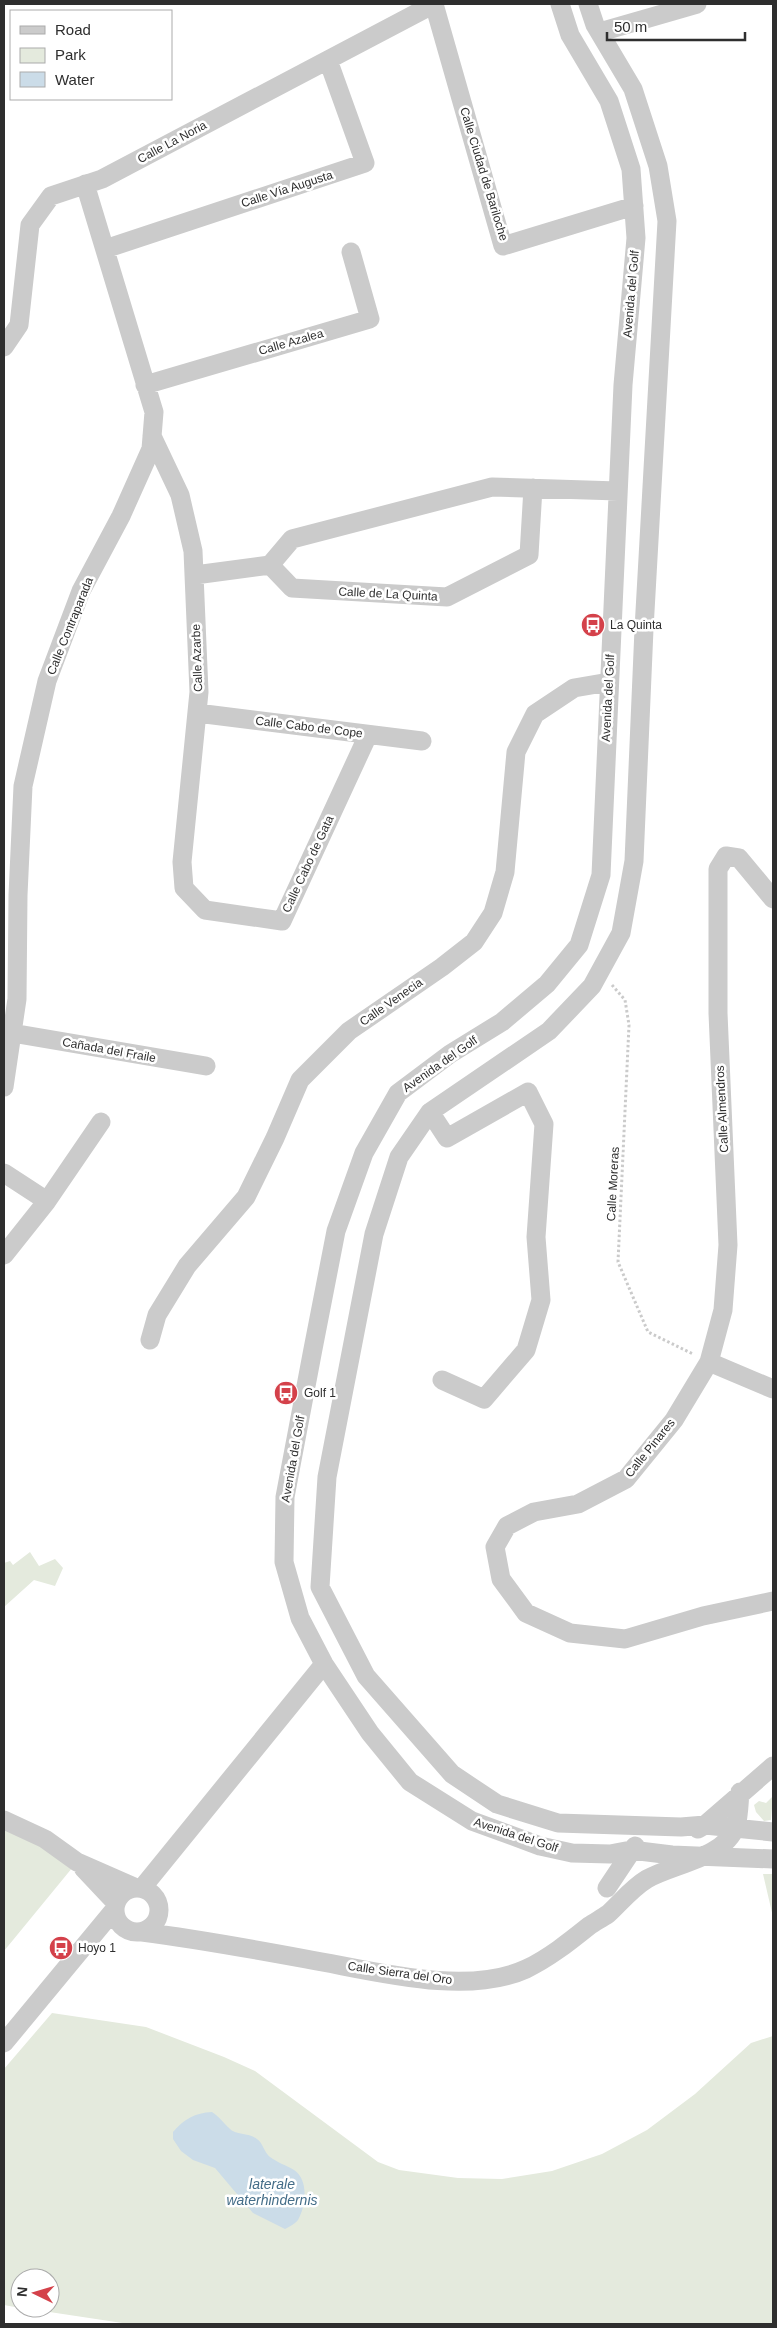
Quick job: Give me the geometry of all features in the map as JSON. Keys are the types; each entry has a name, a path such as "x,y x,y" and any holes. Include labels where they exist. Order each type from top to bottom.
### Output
{"street":[{"name":"Calle La Noria","path":"4,347 19,325 30,225 51,196 102,179 434,4"},
{"name":"Calle Ciudad de Bariloche","path":"434,4 504,246 634,206"},
{"name":"Avenida del Golf","path":"560,4 570,35 609,101 631,169 636,238 623,385 600,875 579,946 547,984 502,1022 450,1054 398,1094 364,1153 336,1231 284,1497 284,1562 300,1618 324,1664 370,1733 410,1782 472,1821 540,1846 572,1853 610,1854 631,1850 672,1855 773,1859"},
{"name":"Avenida del Golf","path":"588,4 600,32 633,89 658,166 667,221 634,861 621,933 592,986 549,1031 430,1112 399,1157 374,1234 327,1477 320,1587 366,1676 452,1774 496,1804 558,1823 681,1827 705,1825 773,1832"},
{"path":"600,32 697,4"},
{"name":"Calle Vía Augusta","path":"105,249 365,163 328,60"},
{"name":"Calle Contraparada","path":"4,1088 17,999 18,894 23,786 48,681 82,591 121,516 151,448 154,412 86,184"},
{"name":"Calle Azalea","path":"146,385 370,319 352,252"},
{"name":"Calle Azarbe","path":"152,436 180,495 194,551 199,692 182,862 184,888"},
{"path":"195,575 270,565 292,539 492,487 618,491"},
{"name":"Calle de La Quinta","path":"270,565 292,588 447,597 529,555 532,488"},
{"name":"Calle Venecia","path":"150,1340 157,1315 187,1266 246,1197 275,1138 300,1080 349,1031 442,967 474,942 493,914 505,872 516,752 535,714 574,688 609,682"},
{"name":"Calle Cabo de Cope","path":"197,713 422,742"},
{"name":"Calle Cabo de Gata","path":"184,888 205,910 282,921 368,735"},
{"name":"Calle Almendros","path":"709,1362 723,1310 728,1245 718,1013 718,869 726,856 739,858 773,899"},
{"name":"Cañada del Fraile","path":"12,1033 206,1066"},
{"path":"430,1112 447,1138 528,1092 544,1124 536,1237 541,1300 526,1350 484,1399 442,1380"},
{"path":"4,1255 47,1201 101,1122"},
{"path":"4,1173 47,1201"},
{"path":"709,1362 773,1389"},
{"name":"Calle Pinares","path":"709,1362 674,1420 626,1479 578,1504 534,1512 507,1526 495,1548 501,1579 526,1613 570,1633 625,1639 703,1616 773,1601"},
{"path":"4,2044 83,1949 123,1892 138,1887 324,1664"},
{"path":"631,1850 639,1842 653,1836 685,1836 705,1825 740,1792 773,1766"},
{"path":"614,1894 660,1872 706,1855 727,1840 736,1827 740,1792"},
{"path":"4,1820 45,1839 77,1862 138,1887 154,1896 159,1910 192,1938"},
{"path":"558,1823 621,1840 631,1850 633,1860 631,1879 614,1894"},
{"path":"572,1853 589,1858 601,1867 614,1894"},
{"path":"77,1862 115,1906 118,1922 135,1931"},
{"name":"Calle Sierra del Oro","path":"135,1931 192,1938 394,1974 462,1982 496,1978 525,1969 550,1955 608,1914 614,1894"},
{"path":"83,1949 154,1924 159,1910"}],"path":[{"name":"Calle Moreras","path":"601,971 625,1000 629,1025 618,1262 648,1332 709,1362"}],"green space":[{"path":"30,1552 39,1566 55,1559 63,1568 55,1586 34,1580 4,1607 4,1563 10,1561 13,1565"},
{"path":"773,1796 771,1820 764,1821 756,1812 754,1805 759,1801 766,1803"},
{"path":"4,1829 77,1862 4,1951"},
{"path":"763,1874 773,1874 773,1917"},
{"path":"52,2013 146,2027 255,2071 378,2162 399,2170 458,2178 502,2179 552,2171 602,2154 647,2130 695,2094 751,2043 773,2036 773,2324 129,2324 60,2314 60,2268 10,2268 10,2306 4,2305 4,2069"}],"water":[{"name":"laterale waterhindernis","path":"212,2112 232,2130 257,2139 270,2157 299,2174 305,2194 301,2214 294,2224 285,2229 253,2213 215,2168 193,2160 181,2151 173,2139 173,2132 190,2118"}],"place":[{"name":"La Quinta","path":"593,625"},
{"name":"Golf 1","path":"286,1393"},
{"name":"Hoyo 1","path":"61,1948"}]}
